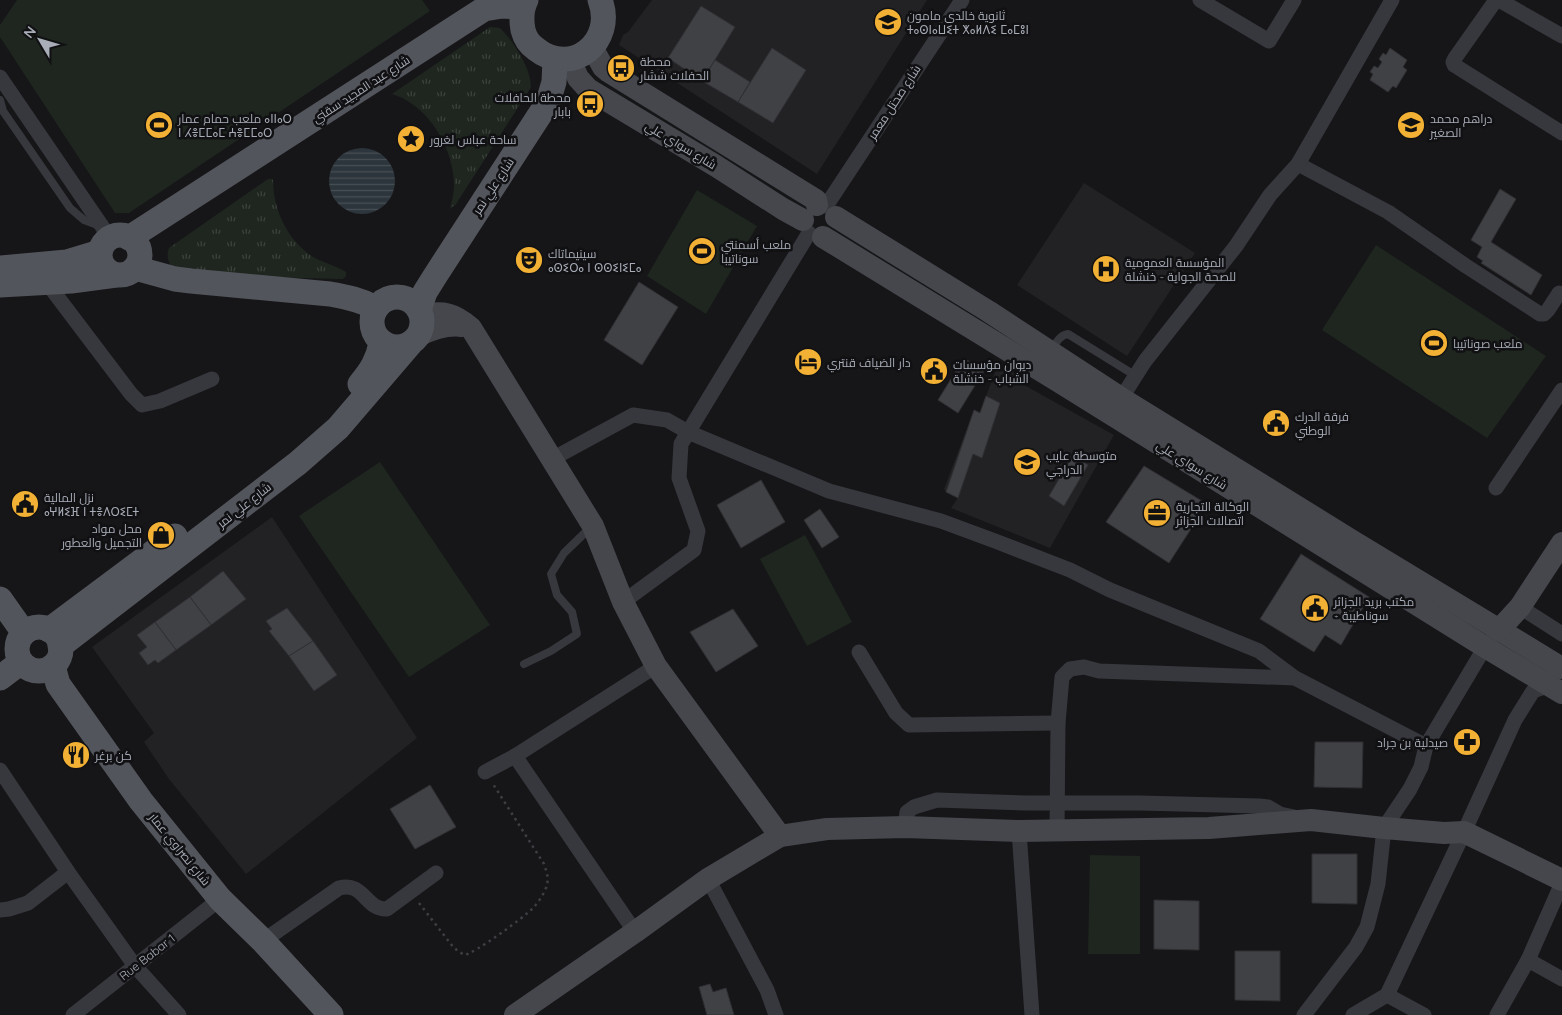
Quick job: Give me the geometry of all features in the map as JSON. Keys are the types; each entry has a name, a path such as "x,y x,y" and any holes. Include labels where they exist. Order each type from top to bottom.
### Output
{"main road":[{"path":"524,4 521,21 524,34 531,46 542,54 562,59 586,53 602,31 602,11 622,0"},
{"name":"شارع عبد المجيد سقني","path":"1,269 78,260 486,5 524,4"},
{"name":"شارع سواي علي","path":"592,47 609,72 816,200 819,220 1058,381 1116,407 1559,682"},
{"name":"شارع سواي علي","path":"562,59 588,89 716,166 783,210 819,220 988,311 1050,352 1116,407"},
{"name":"شارع علي نمر","path":"54,647 298,463 338,428 417,326 426,292 548,102 562,59"},
{"path":"110,239 134,241 139,251 139,257 126,271 111,273 101,262 110,239"},
{"name":"شارع عبد المجيد سقني","path":"1,269 47,283 81,280 126,271 191,281 330,294 351,298 376,308"},
{"path":"395,297 409,300 417,326 395,348 381,342 376,337 372,330 372,315 381,302 395,297"},
{"path":"417,326 430,330 451,325 471,328 593,526 623,602 656,666 780,836"},
{"name":"شارع علي نمر","path":"54,647 300,445 365,378 376,362 381,342"},
{"path":"1492,639 1520,607 1562,543"},
{"path":"0,599 24,633"},
{"path":"36,628 54,647 44,670 38,671 26,667 18,657 18,644 24,633 36,628"},
{"name":"شارع نصراوي عمار","path":"54,647 58,684 141,801 220,899 263,941 331,1015"},
{"path":"0,678 21,662"},
{"path":"515,1015 708,879 780,836 827,829 905,827 1019,831 1209,828 1310,820 1444,833 1464,832 1562,882"}],"street":[{"name":"شارع صحتل معمر","path":"623,602 694,550 698,531 680,478 681,444 819,220 962,0"},
{"path":"1200,0 1269,41 1294,0"},
{"path":"1116,407 1145,361 1236,246 1270,194 1298,164 1392,0"},
{"path":"1562,36 1497,0 1453,62 1454,65 1562,133"},
{"path":"1,84 110,239"},
{"path":"1298,164 1388,212 1537,312 1544,314 1561,292"},
{"path":"47,283 131,394 142,405 160,401 212,379"},
{"path":"1496,488 1562,390"},
{"path":"552,458 633,415 667,420 688,432 829,491 941,521 1070,570 1110,590 1260,651 1294,678 1426,746"},
{"path":"1520,607 1562,634"},
{"path":"1304,1015 1356,947 1367,927 1378,884 1384,828 1410,789 1421,767 1426,746 1492,639"},
{"path":"859,652 896,713 910,725 1058,723"},
{"path":"485,772 515,756 656,666"},
{"path":"1058,830 1058,723 1062,677 1070,668 1084,667 1099,671 1294,678"},
{"path":"1353,1015 1387,995 1515,720 1533,692 1559,682"},
{"path":"515,756 635,932"},
{"path":"0,770 68,872 135,966 179,1015"},
{"path":"905,827 907,812 914,807 937,800 1259,806 1268,807 1280,814 1310,820"},
{"path":"1019,831 1032,1015"},
{"path":"0,910 28,903 68,872"},
{"path":"263,941 339,888 351,886 374,906 387,909 436,873"},
{"path":"708,879 767,990 776,1015"},
{"path":"1497,1015 1528,960 1562,882"},
{"name":"Rue Babar 1","path":"73,1015 220,899"},
{"path":"1528,960 1562,979"},
{"path":"1387,995 1424,1015"}],"lane":[{"path":"0,100 3,111 70,208 110,239"},
{"path":"1050,352 1064,334 1068,334 1136,376"},
{"path":"524,664 552,651 577,634 572,612 557,595 551,574 564,553 593,526"}],"path":[{"path":"411,892 449,942 457,951 464,955 476,950 532,909 541,898 546,888 548,875 544,864 485,772"}],"shaded area":[{"path":"652,0 927,0 817,174 619,45 623,35 628,32"},
{"path":"362,148 375,151 385,158 392,168 395,181 392,194 385,204 375,211 362,214 349,211 339,204 332,194 329,181 332,168 339,158 349,151"},
{"name":"المؤسسة العمومية للصحة الجواية - خنشلة","path":"1084,183 1195,253 1127,356 1017,285"},
{"name":"متوسطة عايب الدراجي","path":"999,362 1020,373 1017,381 1114,435 1050,548 951,508 958,498 944,489 974,410 980,412"},
{"path":"272,517 417,738 246,874 169,779 144,742 154,733 92,647"}],"green space":[{"name":"ملعب حمام عمار ⴰⵏⵏⴰⵔ ⵏ ⵃⴻⵎⵎⴰⵎ ⵄⴻⵎⵎⴰⵔ","path":"17,0 422,0 430,11 129,213 115,213 0,37 0,25"},
{"path":"490,27 500,28 516,47 525,63 531,87 456,204 450,209 454,188 453,169 440,135 433,124 416,107 403,98 392,94"},
{"path":"268,179 273,179 278,211 282,222 294,240 318,260 346,272 346,276 343,279 177,275 168,259 169,248"},
{"name":"ملعب أسمنتي سوناتيبا","path":"697,190 757,226 706,314 647,276"},
{"name":"ملعب صوناتيبا","path":"1376,245 1546,356 1487,438 1322,330"},
{"path":"380,462 490,625 409,677 299,516"},
{"path":"805,535 852,622 807,646 760,559"},
{"path":"1090,855 1140,856 1140,954 1088,954"}],"building":[{"path":"701,6 735,27 702,81 668,58"},
{"path":"772,48 806,70 773,123 738,102"},
{"path":"1390,48 1407,60 1403,67 1407,70 1396,88 1393,86 1388,92 1370,80 1373,74 1370,72 1374,66 1378,68 1382,62 1379,59 1383,53 1386,55"},
{"path":"715,60 750,82 738,102 702,81"},
{"path":"1500,189 1516,199 1491,242 1542,275 1531,295 1481,263 1483,261 1477,257 1482,247 1471,240"},
{"path":"639,282 678,307 642,365 604,340"},
{"path":"964,358 984,371 958,413 938,400"},
{"path":"986,396 1000,403 982,458 973,454 958,498 946,492 974,410 980,413"},
{"path":"1073,455 1088,465 1064,506 1049,496"},
{"name":"الوكالة التجارية اتصالات الجزائر","path":"1144,466 1207,504 1169,563 1106,522"},
{"path":"761,480 785,522 741,548 717,505"},
{"path":"820,509 839,537 822,548 804,520"},
{"name":"مكتب بريد الجزائر - سوناطيبة","path":"1301,554 1369,597 1341,645 1325,635 1314,652 1260,619"},
{"path":"223,571 246,599 211,625 190,597"},
{"path":"190,597 211,625 176,650 155,622"},
{"path":"287,608 313,641 289,656 269,631 272,629 266,621"},
{"path":"733,609 758,646 716,672 690,632"},
{"path":"155,622 176,650 158,663 155,660 148,665 139,653 147,647 137,635"},
{"path":"313,641 337,675 314,691 289,656"},
{"path":"1315,742 1363,742 1362,788 1314,787"},
{"path":"430,785 456,827 415,849 390,809"},
{"path":"1312,854 1357,854 1357,904 1312,903"},
{"path":"1154,900 1199,901 1199,950 1154,949"},
{"path":"1235,951 1280,951 1280,1001 1235,1000"},
{"path":"710,984 713,992 726,988 734,1015 707,1015 699,987"}],"place":[{"name":"ثانوية خالدي مامون ⵜⴰⵙⵏⴰⵡⵉⵜ ⵅⴰⵍⴷⵉ ⵎⴰⵎⵓⵏ","path":"888,22"},
{"name":"محطة الحفلات ششار","path":"621,68"},
{"name":"محطة الحافلات بابار","path":"590,104"},
{"name":"ملعب حمام عمار ⴰⵏⵏⴰⵔ ⵏ ⵃⴻⵎⵎⴰⵎ ⵄⴻⵎⵎⴰⵔ","path":"159,125"},
{"name":"دراهم محمد الصغير","path":"1411,125"},
{"name":"ساحة عباس لغرور","path":"411,139"},
{"name":"ملعب أسمنتي سوناتيبا","path":"702,251"},
{"name":"سينيماتاك ⴰⵙⵉⵔⴰ ⵏ ⵙⵙⵉⵏⵉⵎⴰ","path":"529,260"},
{"name":"المؤسسة العمومية للصحة الجواية - خنشلة","path":"1106,269"},
{"name":"ملعب صوناتيبا","path":"1434,343"},
{"name":"دار الضياف قنتري","path":"808,362"},
{"name":"ديوان مؤسسات الشباب - خنشلة","path":"934,371"},
{"name":"فرقة الدرك الوطني","path":"1276,423"},
{"name":"متوسطة عايب الدراجي","path":"1027,462"},
{"name":"نزل المالية ⴰⵖⵍⵉⴼ ⵏ ⵜⴻⴷⵔⵉⵎⵜ","path":"25,504"},
{"name":"الوكالة التجارية اتصالات الجزائر","path":"1157,513"},
{"name":"محل مواد التجميل والعطور","path":"161,535"},
{"name":"مكتب بريد الجزائر - سوناطيبة","path":"1315,608"},
{"name":"صيدلية بن جراد","path":"1467,742"},
{"name":"كن برغر","path":"76,755"}]}
